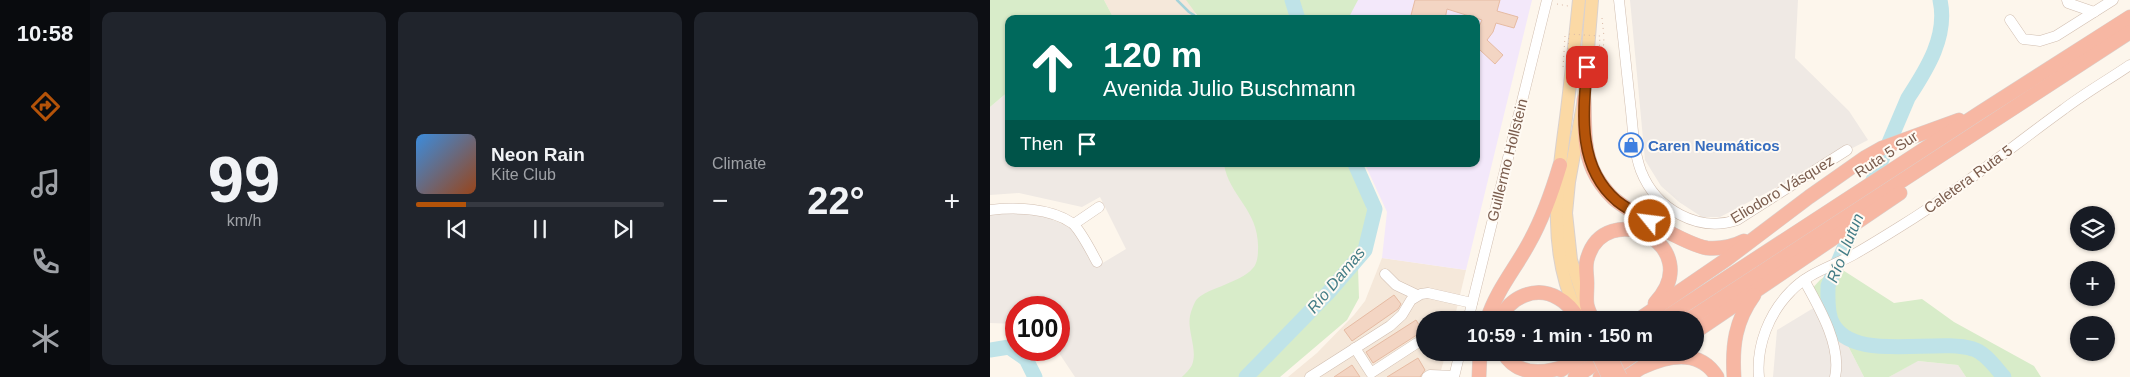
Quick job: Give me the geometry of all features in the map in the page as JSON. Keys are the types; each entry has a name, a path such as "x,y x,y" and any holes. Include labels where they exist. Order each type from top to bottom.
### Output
{"highway":[{"name":"Ruta 5 Sur","path":"1676,311 2130,17"},
{"name":"Ruta 5 Sur","path":"1702,311 1992,124 2130,32"},
{"path":"1584,99 1585,145 1590,164 1605,189 1619,202 1687,242 1708,248 1734,246 1767,230"},
{"path":"1651,311 1767,230 1809,197 1866,157 1911,137 1981,112"},
{"path":"1704,326 1911,186 1992,124"},
{"path":"1491,311 1500,290 1536,229 1552,191 1560,164"},
{"path":"1588,311 1586,306 1586,263 1595,245 1605,236 1618,230 1638,230 1651,236 1662,246 1670,266 1669,281 1663,293 1647,311"},
{"path":"1734,377 1733,354 1737,328 1748,303 1760,288"},
{"path":"1504,311 1514,301 1526,294 1539,292 1552,295 1563,301 1572,311"},
{"path":"1643,366 1660,360 1686,356 1703,362 1717,377"},
{"path":"1479,377 1480,361"},
{"path":"1510,361 1514,366 1525,372 1572,371 1580,361"},
{"path":"1550,377 1572,371 1594,361"},
{"path":"1601,361 1608,377"},
{"path":"1612,361 1620,377"},
{"path":"1600,377 1624,361"},
{"path":"1627,377 1650,361"}],"main road":[{"path":"1586,306 1571,260 1566,213 1569,182 1584,99 1592,0"},
{"path":"1574,3 1556,201 1558,252 1568,292 1576,311"}],"street":[{"name":"Eliodoro Vásquez","path":"1619,0 1639,165 1652,190 1680,215 1693,221 1707,224 1722,224 1737,220 1847,150"},
{"path":"2067,0 2068,3 2094,12"},
{"path":"2010,20 2023,40 2040,41 2056,36 2112,0"},
{"name":"Guillermo Hollstein","path":"1470,311 1547,1"},
{"name":"Caletera Ruta 5","path":"1759,377 1760,353 1769,323 1779,305 1802,281 1852,256 1902,225 1956,189 2066,107 2130,65"},
{"path":"1074,224 1099,207"},
{"path":"990,210 1013,208 1050,214 1074,224 1097,262"},
{"path":"1384,274 1402,289 1417,295"},
{"path":"1802,281 1821,312 1834,347 1838,366 1835,377"},
{"path":"1310,377 1390,326 1402,315 1411,300 1417,295 1428,293 1472,302"},
{"path":"1355,348 1371,372 1416,344"},
{"path":"1428,377 1430,375 1454,377 1458,361"}],"path":[{"path":"1547,1 1574,3"},
{"path":"1566,29 1563,68 1567,68 1569,34 1600,36 1598,70 1602,71 1604,38 1602,19"}],"shaded area":[{"path":"1104,0 1216,0 1193,15 1112,15"},
{"path":"1350,0 1532,0 1466,270 1382,258 1387,212 1366,167 1480,167 1480,15 1342,15"},
{"path":"1630,0 1798,0 1795,58 1849,111 1868,140 1720,217 1702,217 1679,202 1661,186 1645,160"},
{"path":"1005,94 1005,167 1335,167 1212,377 1075,377 1064,361 1070,361 1070,296 1005,296 1005,324 990,323 990,215 1017,211 1049,218 1073,229 1096,267 1126,249 1100,197 1082,207 1019,193 990,195 990,107"},
{"path":"1382,258 1466,270 1456,311 1416,311 1416,361 1444,361 1439,377 1288,377 1317,353 1365,301"},
{"path":"1825,301 1864,377 1773,377 1777,330"},
{"path":"1917,361 1958,365 1966,377 1889,377"}],"green space":[{"path":"990,0 1104,0 1112,15 1005,15 1005,94 990,107"},
{"path":"1186,0 1358,0 1350,15 1197,15"},
{"path":"1225,167 1357,167 1364,190 1368,216 1365,250 1358,267 1359,298 1347,320 1280,377 1182,377 1191,367 1194,359 1189,322 1195,302 1205,293 1247,274 1257,260 1257,236 1254,224 1227,176"},
{"path":"1838,267 1894,303 1922,299 1954,322 2034,366 2041,377 1966,377 1958,365 1918,361 1889,377 1864,377 1825,301 1808,293 1820,280"}],"building":[{"path":"1415,0 1500,0 1497,11 1518,17 1514,28 1496,23 1493,32 1487,40 1503,55 1495,64 1480,50 1480,24 1482,20 1480,19 1480,15 1466,15 1447,9 1446,15 1411,15"},
{"path":"1394,295 1401,304 1398,309 1352,341 1344,330"},
{"path":"1416,320 1416,335 1373,363 1366,352"},
{"path":"1416,359 1416,361 1420,361 1425,370 1420,377 1387,377"},
{"path":"1352,365 1360,377 1334,377"}],"waterway":[{"path":"1177,0 1194,15"},
{"name":"Río Damas","path":"1292,0 1297,15"},
{"name":"Río Llutun","path":"1940,0 1941,26 1934,52 1929,64 1908,98 1828,286 1829,312 1831,320 1841,334 1856,342 1874,346 1957,346 1973,349 1986,357 2004,377"},
{"name":"Río Damas","path":"1246,377 1328,293 1365,250 1375,209 1356,167"},
{"name":"Río Damas","path":"990,350 1009,347 1026,359 1035,377"}],"place":[{"name":"Caren Neumáticos","path":"1631,145"}],"route":[{"path":"1587,67 1584,99 1585,145 1590,164 1599,181 1611,196 1650,221"}]}
